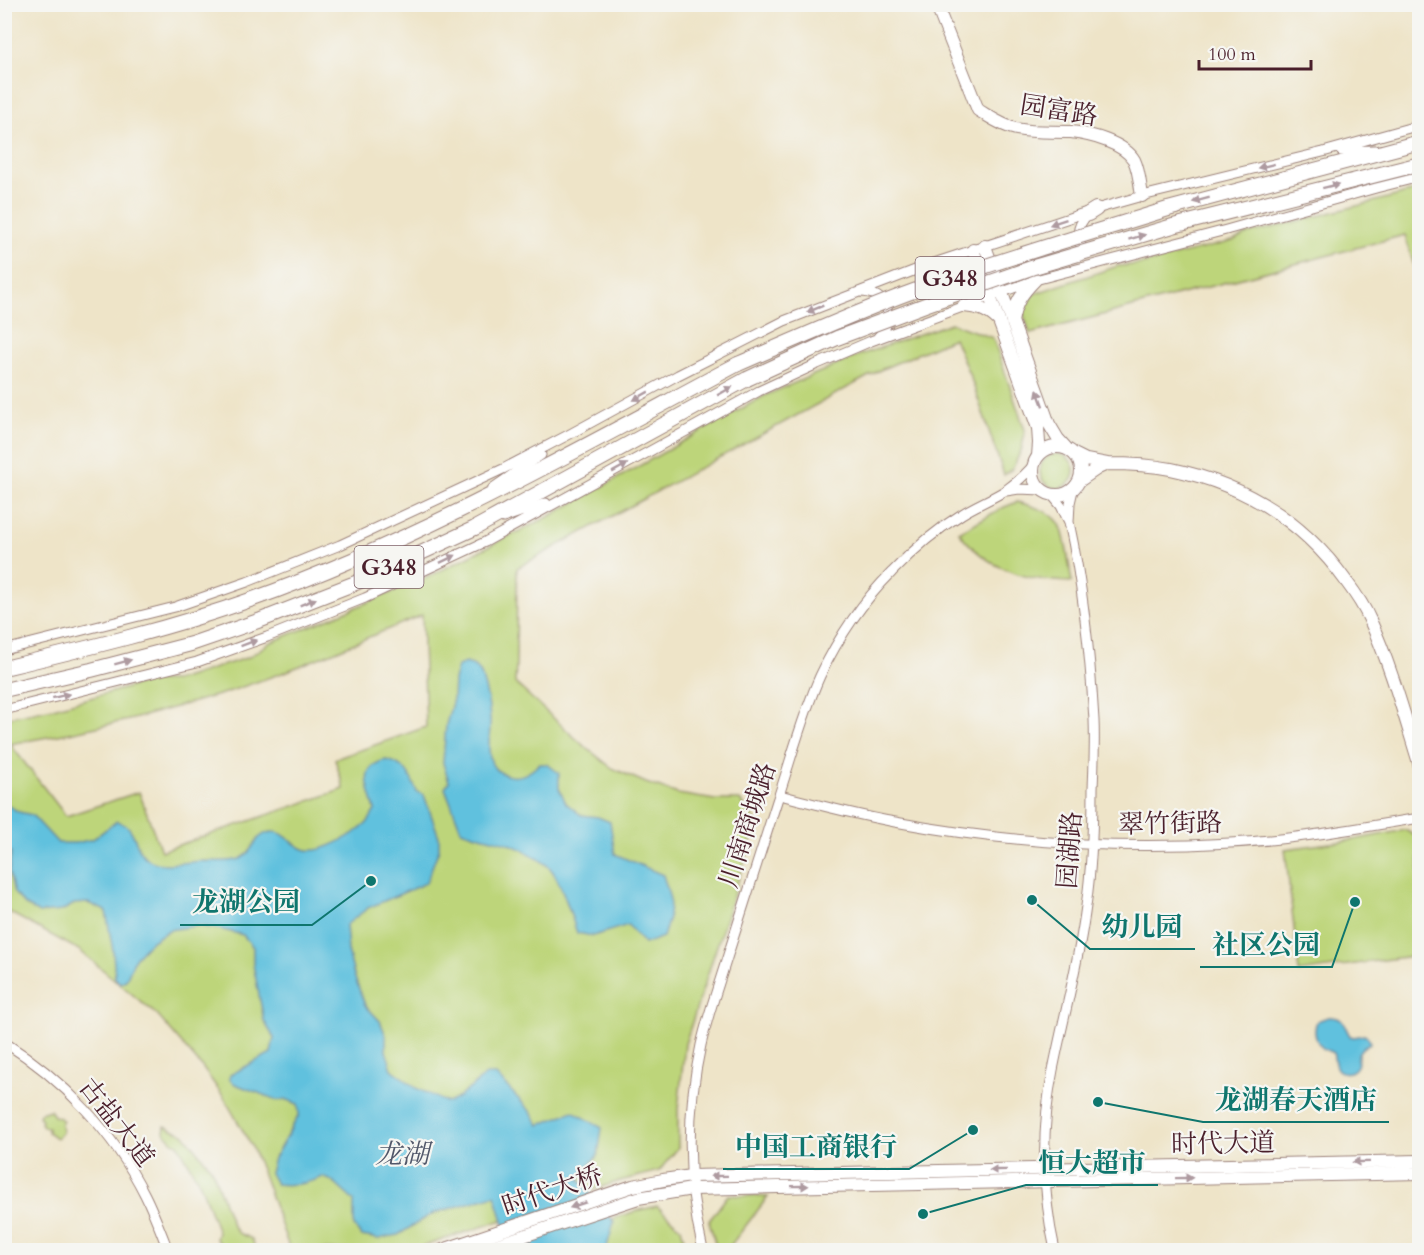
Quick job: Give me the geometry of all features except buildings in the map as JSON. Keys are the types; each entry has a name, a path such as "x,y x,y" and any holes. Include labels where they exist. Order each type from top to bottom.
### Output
{"highway":[{"name":"G348","path":"4,668 180,624 254,599 347,562 537,472 738,364 919,289 1168,209 1419,142"},
{"name":"G348","path":"4,690 191,644 261,620 358,582 475,528 747,379 837,338 925,305 1034,267 1173,226 1419,165"}],"main road":[{"name":"园富路","path":"936,4 978,110 1013,129 1041,133 1073,132 1121,147 1133,158 1139,174 1142,196"},
{"path":"979,248 996,294 1012,323 1049,424 1058,439 1072,452 1081,465 1082,471 1076,485"},
{"path":"1012,323 1014,309 1019,299 1035,280"},
{"path":"996,294 999,322 1038,428 1039,443 1034,477 1038,487 1047,493 1063,495 1098,468 1107,464"},
{"path":"964,306 978,307 987,311 999,322"},
{"path":"1036,461 1042,452 1057,447 1086,460 1170,469 1238,490 1264,504 1302,532 1336,567 1356,594 1369,618 1399,701 1419,766"},
{"name":"时代大道","path":"636,1192 663,1180 692,1183 1045,1175 1419,1161"},
{"name":"时代大道","path":"1045,1175 1419,1173"},
{"name":"时代大桥","path":"486,1245 636,1192"},
{"path":"443,1251 486,1245"}],"street":[{"path":"4,650 174,607 247,582 351,541 488,476 784,321 931,264 1142,196 1323,152 1419,125"},
{"path":"1323,152 1394,149"},
{"path":"1376,188 1419,165"},
{"path":"871,341 1035,280 1419,177"},
{"path":"1092,212 1082,220 1078,228 1080,245 1084,252 1091,256 1108,260"},
{"path":"4,710 197,662 366,598 485,542 759,391 878,338 888,324 889,316 883,301 877,295 869,292 852,294"},
{"path":"465,507 570,434"},
{"path":"1004,491 1017,482 1036,461"},
{"path":"1069,522 1070,503 1076,485"},
{"path":"1004,491 1019,489 1047,493 1061,506 1069,522"},
{"name":"川南商城路","path":"703,1251 692,1183 690,1133 701,1045 795,744 819,678 851,622 891,573 936,532 963,513 1004,491"},
{"path":"475,528 573,494"},
{"name":"园湖路","path":"1055,1251 1045,1175 1047,1112 1052,1072 1072,986 1086,906 1092,844 1094,722 1086,617 1069,522"},
{"name":"翠竹街路","path":"780,795 907,824 1012,838 1144,846 1289,838 1419,818"},
{"name":"古盐大道","path":"4,1042 24,1054 63,1087 82,1106 111,1142 144,1193 168,1251"}],"green space":[{"path":"1419,190 1419,283 1405,235 1030,334 1023,312 1033,294 1118,266 1142,264 1233,241 1247,234"},
{"path":"951,323 993,338 1025,430 1022,448 1013,468 1004,475 972,381 954,338 880,370 517,568 515,683 583,745 612,768 678,794 715,800 740,800 757,823 685,1044 678,1109 678,1148 659,1171 620,1181 412,1250 290,1250 252,1147 223,1096 202,1067 157,1015 79,950 5,910 4,718 53,708 152,681 175,681 249,657 269,643 422,580 550,516 764,396 860,355","holes":["422,615 426,727 335,759 344,789 161,851 139,792 66,816 10,744 133,719 222,694 285,672"]},
{"path":"1057,454 1069,459 1074,471 1069,483 1057,488 1045,483 1040,471 1045,459"},
{"path":"1017,502 1046,512 1059,523 1072,582 1039,579 1009,571 982,556 959,532"},
{"path":"1405,830 1419,838 1419,955 1299,972 1285,849"},
{"path":"50,1110 54,1116 63,1121 62,1133 56,1138 48,1132 48,1128 44,1127 39,1116 40,1113"},
{"path":"165,1126 184,1134 212,1169 232,1225 238,1233 252,1239 256,1250 226,1250 216,1239 218,1232 201,1186 178,1144 164,1132"},
{"path":"728,1195 768,1197 727,1250 717,1250 709,1221"},
{"path":"657,1206 681,1228 687,1250 519,1250 636,1211"}],"water":[{"path":"465,663 479,670 487,695 490,723 489,753 493,765 502,773 517,777 526,774 539,764 547,764 559,773 559,788 566,803 581,815 598,817 610,822 615,854 663,875 670,899 669,918 663,937 644,944 628,925 593,936 577,933 560,886 550,868 527,852 510,844 461,830 445,788 449,782 443,763 446,725 453,699 454,680 458,666"},
{"name":"龙湖","path":"386,760 402,767 417,792 424,795 439,837 439,849 426,883 368,908 346,925 348,951 354,975 365,1005 380,1021 386,1036 386,1051 392,1069 416,1088 448,1103 486,1075 496,1075 531,1112 539,1125 573,1111 602,1128 598,1155 579,1179 614,1222 606,1250 512,1250 495,1195 432,1214 398,1235 378,1239 362,1236 354,1227 354,1201 332,1181 323,1177 300,1184 276,1184 270,1173 274,1158 299,1115 298,1104 288,1100 277,1100 230,1080 230,1075 271,1053 274,1038 264,1021 253,964 253,947 243,935 195,926 169,930 149,943 135,958 126,980 120,983 115,978 106,911 88,903 74,904 62,911 39,913 25,905 14,893 9,872 11,852 5,849 4,803 19,812 32,815 58,843 76,843 93,839 117,821 129,828 140,851 147,859 154,862 170,864 233,861 246,855 259,838 267,833 283,835 307,850 321,849 353,834 366,824 375,810 368,787 368,773 377,763"},
{"path":"1328,1017 1340,1019 1350,1036 1368,1037 1370,1043 1360,1051 1357,1066 1350,1072 1338,1070 1333,1053 1324,1049 1317,1040 1315,1029 1317,1021"}],"place":[{"name":"龙湖公园","path":"371,881"},
{"name":"幼儿园","path":"1032,900"},
{"name":"社区公园","path":"1355,902"},
{"name":"龙湖春天酒店","path":"1098,1102"},
{"name":"中国工商银行","path":"973,1130"},
{"name":"恒大超市","path":"923,1214"}]}
